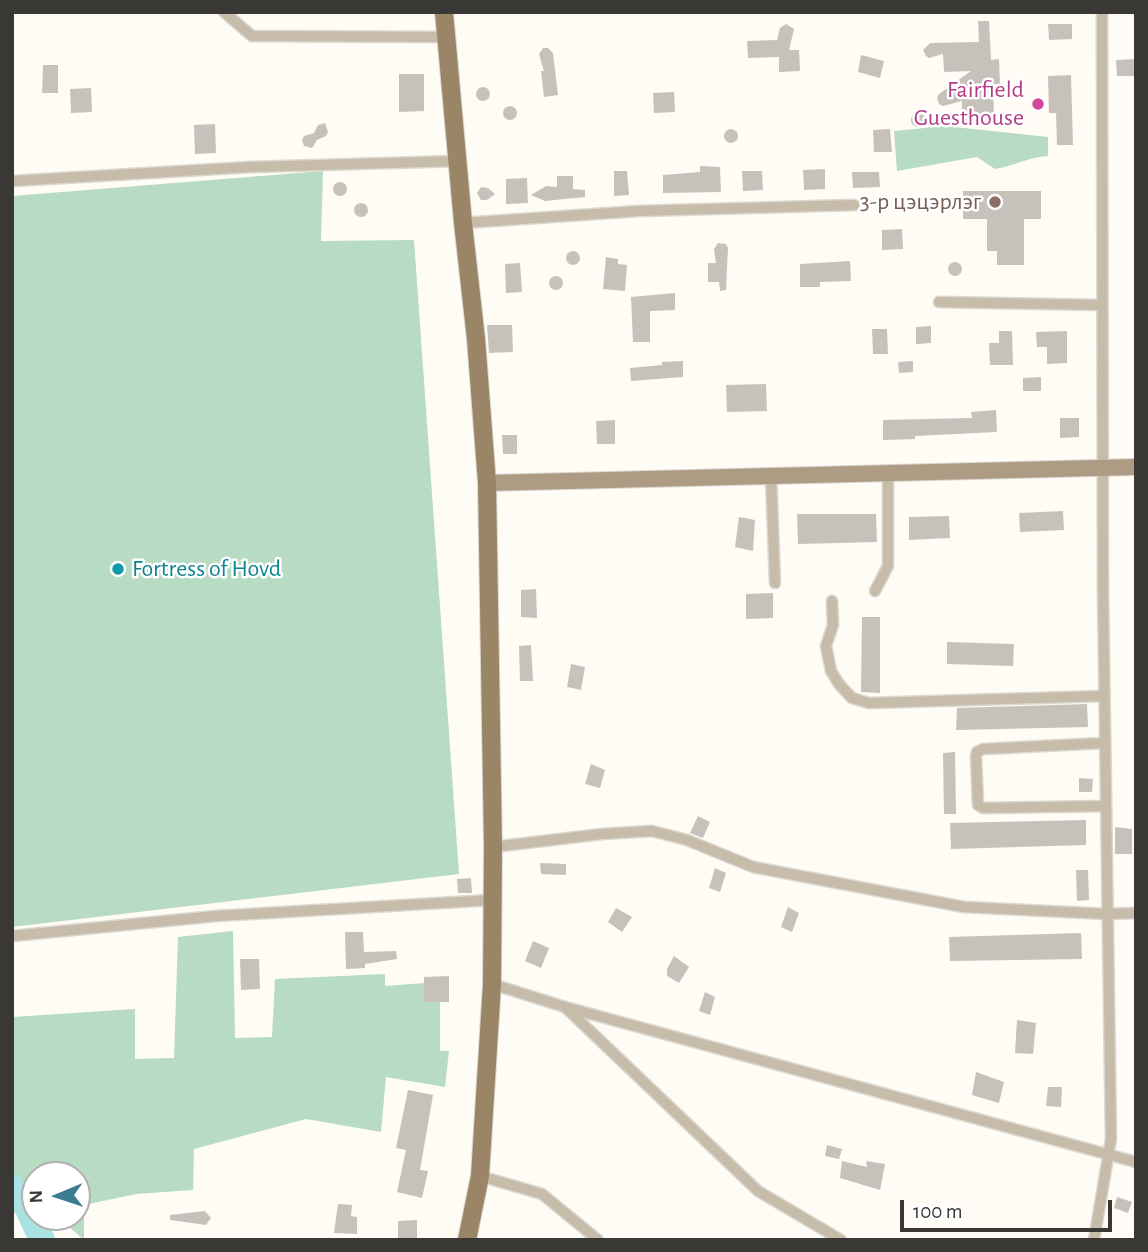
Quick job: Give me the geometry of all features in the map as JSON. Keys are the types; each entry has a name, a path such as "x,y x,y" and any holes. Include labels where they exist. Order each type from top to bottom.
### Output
{"main road":[{"path":"444,12 476,339 486,483 493,847 492,984 480,1176 467,1240"},
{"path":"486,483 1136,467"}],"street":[{"path":"224,12 252,36 447,37"},
{"path":"1094,1240 1111,1139 1104,743 1102,12"},
{"path":"12,181 251,167 458,161"},
{"path":"463,223 639,211 854,205"},
{"path":"939,302 1102,305"},
{"path":"875,591 888,566 888,473"},
{"path":"771,476 775,583"},
{"path":"832,601 833,625 826,646 831,671 852,698 869,703 1104,696"},
{"path":"1104,743 983,749 977,752 976,756 978,805 983,808 1105,806"},
{"path":"493,847 652,831 687,840 753,867 964,907 1136,913"},
{"path":"12,936 216,916 492,900"},
{"path":"492,984 565,1007 1136,1162"},
{"path":"565,1007 758,1191 841,1240"},
{"path":"480,1176 542,1195 598,1240"},
{"path":"819,1226 822,1240"}],"green space":[{"path":"945,126 1048,137 1048,156 995,169 977,157 897,171 894,131"},
{"path":"323,171 321,241 414,240 459,874 12,927 12,196"},
{"path":"233,931 235,1038 272,1037 275,979 385,974 385,986 424,983 424,1002 440,1002 440,1051 449,1051 445,1087 386,1077 381,1132 306,1119 194,1149 193,1190 136,1194 91,1204 91,1161 21,1161 21,1184 12,1176 12,1017 135,1009 135,1059 174,1058 178,937"},
{"path":"74,1231 84,1231 84,1240"}],"building":[{"path":"978,21 989,21 991,60 999,59 1000,84 993,84 994,119 962,121 962,101 943,106 937,98 971,71 944,72 943,54 929,58 923,50 930,43 979,42"},
{"path":"786,24 794,29 789,50 799,50 800,71 779,72 779,57 748,58 747,41 777,40 780,28"},
{"path":"1048,24 1072,24 1072,39 1049,40"},
{"path":"543,48 548,48 553,53 558,95 544,97 541,71 544,71 539,54"},
{"path":"861,55 884,61 880,78 858,72"},
{"path":"1136,59 1136,76 1117,76 1116,60"},
{"path":"43,65 58,65 58,93 42,93"},
{"path":"399,74 424,74 424,111 399,112"},
{"path":"1071,75 1073,145 1057,145 1056,113 1049,113 1048,76"},
{"path":"480,87 486,87 490,94 486,101 480,101 476,97 476,91"},
{"path":"91,88 92,112 71,113 70,89"},
{"path":"674,92 675,112 654,113 653,93"},
{"path":"507,106 513,106 517,113 513,120 507,120 503,116 503,110"},
{"path":"915,113 921,113 925,120 921,127 915,127 911,123 911,117"},
{"path":"325,123 328,132 326,136 317,140 312,148 304,146 304,136 314,133 318,125"},
{"path":"215,124 216,153 195,154 194,125"},
{"path":"728,129 734,129 738,136 734,143 728,143 724,139 724,133"},
{"path":"890,129 892,152 874,152 873,130"},
{"path":"700,166 720,167 721,192 663,193 663,175 700,172"},
{"path":"825,169 825,189 804,190 803,170"},
{"path":"614,171 627,171 629,195 614,196"},
{"path":"742,171 762,171 763,190 743,191"},
{"path":"852,172 879,172 880,187 853,188"},
{"path":"557,176 573,176 573,189 585,190 585,197 545,201 531,195 546,186 557,187"},
{"path":"527,178 528,203 506,204 506,179"},
{"path":"337,182 343,182 347,189 343,196 337,196 333,192 333,186"},
{"path":"481,187 488,188 495,194 487,200 481,200 477,193"},
{"path":"963,191 1041,191 1041,219 1024,219 1024,265 997,265 997,251 987,251 987,219 963,219"},
{"path":"358,203 364,203 368,210 364,217 358,217 354,213 354,207"},
{"path":"902,229 903,249 882,250 882,230"},
{"path":"718,243 726,244 728,248 726,290 720,291 719,282 708,282 708,263 716,263 714,249"},
{"path":"570,251 576,251 580,258 576,265 570,265 566,261 566,255"},
{"path":"606,257 618,259 618,264 627,265 625,291 603,289"},
{"path":"850,261 851,281 820,282 820,287 800,287 800,264"},
{"path":"952,262 958,262 962,269 958,276 952,276 948,272 948,266"},
{"path":"520,263 522,292 506,293 505,264"},
{"path":"553,276 559,276 563,283 559,290 553,290 549,286 549,280"},
{"path":"675,293 675,310 650,311 650,342 633,342 631,297"},
{"path":"487,325 512,325 513,352 489,353"},
{"path":"931,326 931,343 916,344 916,327"},
{"path":"872,329 887,329 888,354 873,354"},
{"path":"999,331 1012,331 1013,365 990,365 989,343 999,343"},
{"path":"1067,331 1067,363 1047,364 1047,347 1037,347 1036,332"},
{"path":"683,361 683,377 631,381 630,368"},
{"path":"913,361 913,372 899,373 898,362"},
{"path":"1041,377 1041,391 1023,391 1023,378"},
{"path":"766,384 767,411 727,412 726,385"},
{"path":"996,410 997,432 883,440 883,420 972,418 971,412"},
{"path":"1060,418 1079,418 1079,437 1060,438"},
{"path":"615,420 615,444 597,444 596,421"},
{"path":"502,435 517,435 517,454 503,454"},
{"path":"1063,511 1064,530 1020,532 1019,513"},
{"path":"797,514 876,514 877,542 798,544"},
{"path":"949,516 950,538 909,540 909,517"},
{"path":"739,517 755,520 753,551 735,547"},
{"path":"536,589 537,618 521,617 521,590"},
{"path":"773,593 773,618 746,619 746,594"},
{"path":"862,617 880,617 880,693 861,692"},
{"path":"947,642 1014,644 1013,666 947,664"},
{"path":"531,645 533,681 520,681 519,646"},
{"path":"571,664 585,667 581,690 567,687"},
{"path":"1087,704 1088,727 956,730 957,708"},
{"path":"955,752 956,814 944,814 943,753"},
{"path":"591,764 605,770 600,788 585,784"},
{"path":"1079,778 1093,779 1092,792 1079,792"},
{"path":"698,816 710,822 703,838 690,833"},
{"path":"1086,820 1086,845 951,849 950,823"},
{"path":"1115,827 1132,829 1132,854 1115,854"},
{"path":"540,863 566,864 566,875 541,874"},
{"path":"715,868 726,873 720,892 709,888"},
{"path":"1076,870 1088,870 1089,900 1077,901"},
{"path":"471,878 472,893 458,893 457,879"},
{"path":"788,907 799,913 792,932 781,927"},
{"path":"616,908 632,917 622,932 608,922"},
{"path":"345,932 363,932 364,952 396,951 397,959 365,964 365,968 346,969"},
{"path":"1081,933 1082,959 950,961 949,937"},
{"path":"533,941 549,948 541,968 525,961"},
{"path":"674,956 689,967 679,983 667,976 667,969"},
{"path":"240,959 259,959 260,989 241,990"},
{"path":"449,976 449,1002 424,1002 424,977"},
{"path":"705,992 715,997 710,1015 699,1011"},
{"path":"1017,1020 1036,1023 1033,1054 1015,1053"},
{"path":"976,1072 1004,1082 999,1103 972,1095"},
{"path":"1048,1087 1062,1087 1061,1107 1046,1106"},
{"path":"408,1090 433,1095 420,1170 428,1171 422,1198 397,1192 406,1150 396,1148"},
{"path":"827,1145 842,1149 839,1159 825,1156"},
{"path":"842,1161 867,1167 866,1161 885,1164 880,1190 840,1178"},
{"path":"1117,1197 1132,1202 1128,1213 1114,1208"},
{"path":"338,1204 352,1205 351,1216 357,1217 357,1234 334,1233"},
{"path":"205,1211 211,1218 206,1225 170,1220 170,1215"},
{"path":"417,1220 417,1240 398,1240 398,1221"}],"waterway":[{"path":"12,1187 28,1209 42,1240"}],"place":[{"name":"Fairfield Guesthouse","path":"1038,104"},
{"name":"3-р цэцэрлэг","path":"995,202"},
{"name":"Fortress of Hovd","path":"118,569"}]}
